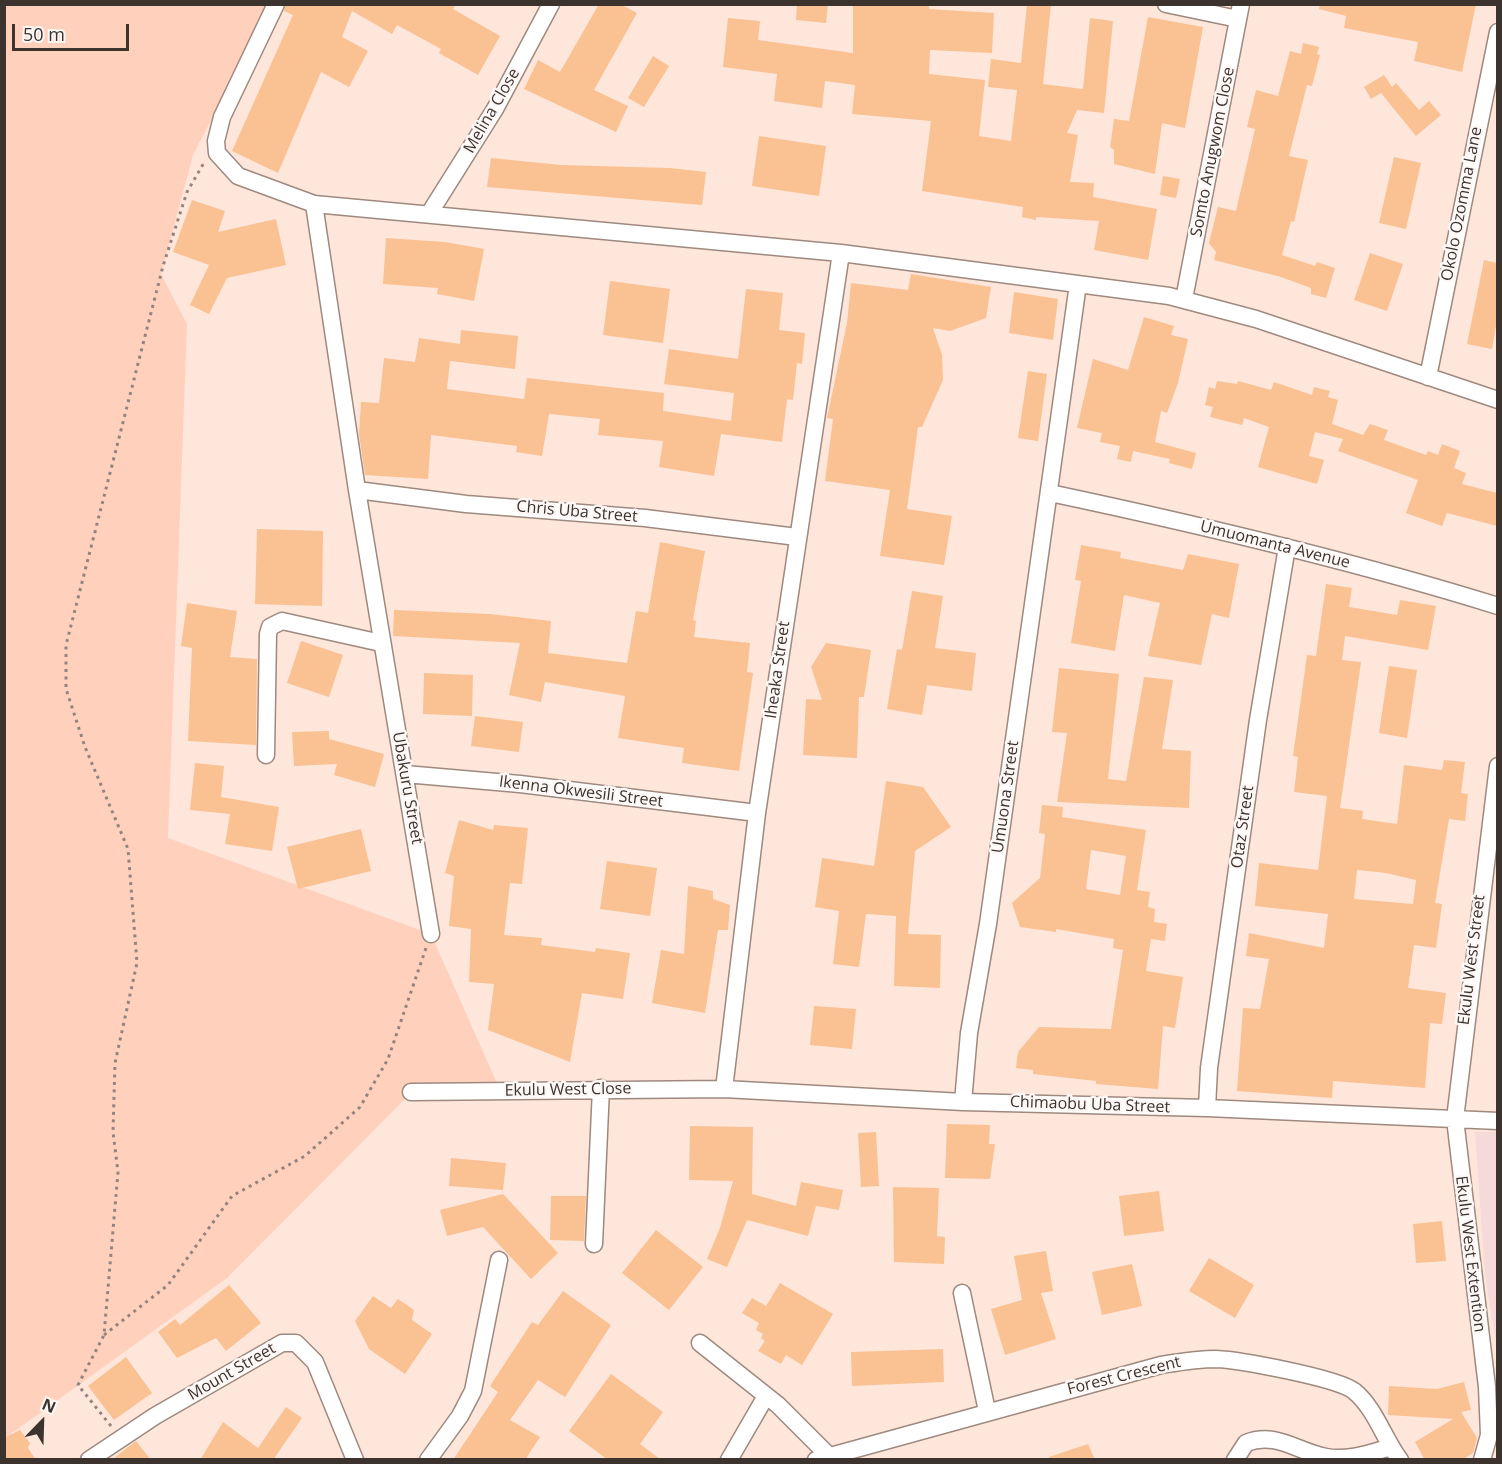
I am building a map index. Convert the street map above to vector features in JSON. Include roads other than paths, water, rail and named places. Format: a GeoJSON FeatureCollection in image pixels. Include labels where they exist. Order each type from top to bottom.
{"type":"FeatureCollection","features":[{"type":"Feature","properties":{"kind":"street"},"geometry":{"type":"LineString","coordinates":[[276,4],[222,117],[216,141],[217,153],[238,176],[314,204],[841,253],[1184,299],[1256,319],[1497,400]]}},
{"type":"Feature","properties":{"kind":"street","name":"Melina Close"},"geometry":{"type":"LineString","coordinates":[[429,214],[495,109],[551,4]]}},
{"type":"Feature","properties":{"kind":"street"},"geometry":{"type":"LineString","coordinates":[[1166,4],[1239,12]]}},
{"type":"Feature","properties":{"kind":"street","name":"Somto Anugwom Close"},"geometry":{"type":"LineString","coordinates":[[1184,299],[1239,12]]}},
{"type":"Feature","properties":{"kind":"street","name":"Okolo Ozomma Lane"},"geometry":{"type":"LineString","coordinates":[[1428,377],[1497,32]]}},
{"type":"Feature","properties":{"kind":"street","name":"Ubakuru Street"},"geometry":{"type":"LineString","coordinates":[[314,204],[381,643],[431,934]]}},
{"type":"Feature","properties":{"kind":"street","name":"Iheaka Street"},"geometry":{"type":"LineString","coordinates":[[724,1089],[757,813],[796,537],[841,253]]}},
{"type":"Feature","properties":{"kind":"street","name":"Umuona Street"},"geometry":{"type":"LineString","coordinates":[[963,1102],[969,1033],[988,924],[1078,284]]}},
{"type":"Feature","properties":{"kind":"street","name":"Chris Uba Street"},"geometry":{"type":"LineString","coordinates":[[357,490],[466,504],[645,518],[796,537]]}},
{"type":"Feature","properties":{"kind":"street","name":"Umuomanta Avenue"},"geometry":{"type":"LineString","coordinates":[[1050,493],[1398,575],[1497,606]]}},
{"type":"Feature","properties":{"kind":"street","name":"Otaz Street"},"geometry":{"type":"LineString","coordinates":[[1207,1108],[1209,1068],[1258,720],[1287,547]]}},
{"type":"Feature","properties":{"kind":"street"},"geometry":{"type":"LineString","coordinates":[[266,755],[270,627],[282,621],[381,643]]}},
{"type":"Feature","properties":{"kind":"street","name":"Ekulu West Street"},"geometry":{"type":"LineString","coordinates":[[1455,1119],[1497,766]]}},
{"type":"Feature","properties":{"kind":"street","name":"Ikenna Okwesili Street"},"geometry":{"type":"LineString","coordinates":[[405,774],[520,784],[757,813]]}},
{"type":"Feature","properties":{"kind":"street"},"geometry":{"type":"LineString","coordinates":[[594,1245],[601,1088]]}},
{"type":"Feature","properties":{"kind":"street","name":"Ekulu West Close"},"geometry":{"type":"LineString","coordinates":[[411,1092],[601,1088],[724,1089]]}},
{"type":"Feature","properties":{"kind":"street","name":"Chimaobu Uba Street"},"geometry":{"type":"LineString","coordinates":[[724,1089],[963,1102],[1207,1108],[1497,1121]]}},
{"type":"Feature","properties":{"kind":"street","name":"Ekulu West Extention"},"geometry":{"type":"LineString","coordinates":[[1455,1119],[1487,1387],[1489,1435],[1482,1460]]}},
{"type":"Feature","properties":{"kind":"street"},"geometry":{"type":"LineString","coordinates":[[428,1460],[460,1416],[473,1391],[499,1260]]}},
{"type":"Feature","properties":{"kind":"street"},"geometry":{"type":"LineString","coordinates":[[962,1293],[987,1411]]}},
{"type":"Feature","properties":{"kind":"street","name":"Mount Street"},"geometry":{"type":"LineString","coordinates":[[89,1460],[121,1438],[282,1343],[296,1343],[315,1362],[355,1460]]}},
{"type":"Feature","properties":{"kind":"street"},"geometry":{"type":"LineString","coordinates":[[700,1343],[766,1396],[823,1458]]}},
{"type":"Feature","properties":{"kind":"street","name":"Forest Crescent"},"geometry":{"type":"LineString","coordinates":[[823,1458],[987,1411],[1161,1365],[1188,1360],[1217,1359],[1290,1372],[1353,1390],[1378,1424],[1395,1453]]}},
{"type":"Feature","properties":{"kind":"street"},"geometry":{"type":"LineString","coordinates":[[729,1460],[766,1396]]}},
{"type":"Feature","properties":{"kind":"street"},"geometry":{"type":"LineString","coordinates":[[1235,1460],[1246,1443],[1268,1438],[1329,1457],[1343,1458],[1395,1453]]}}]}
